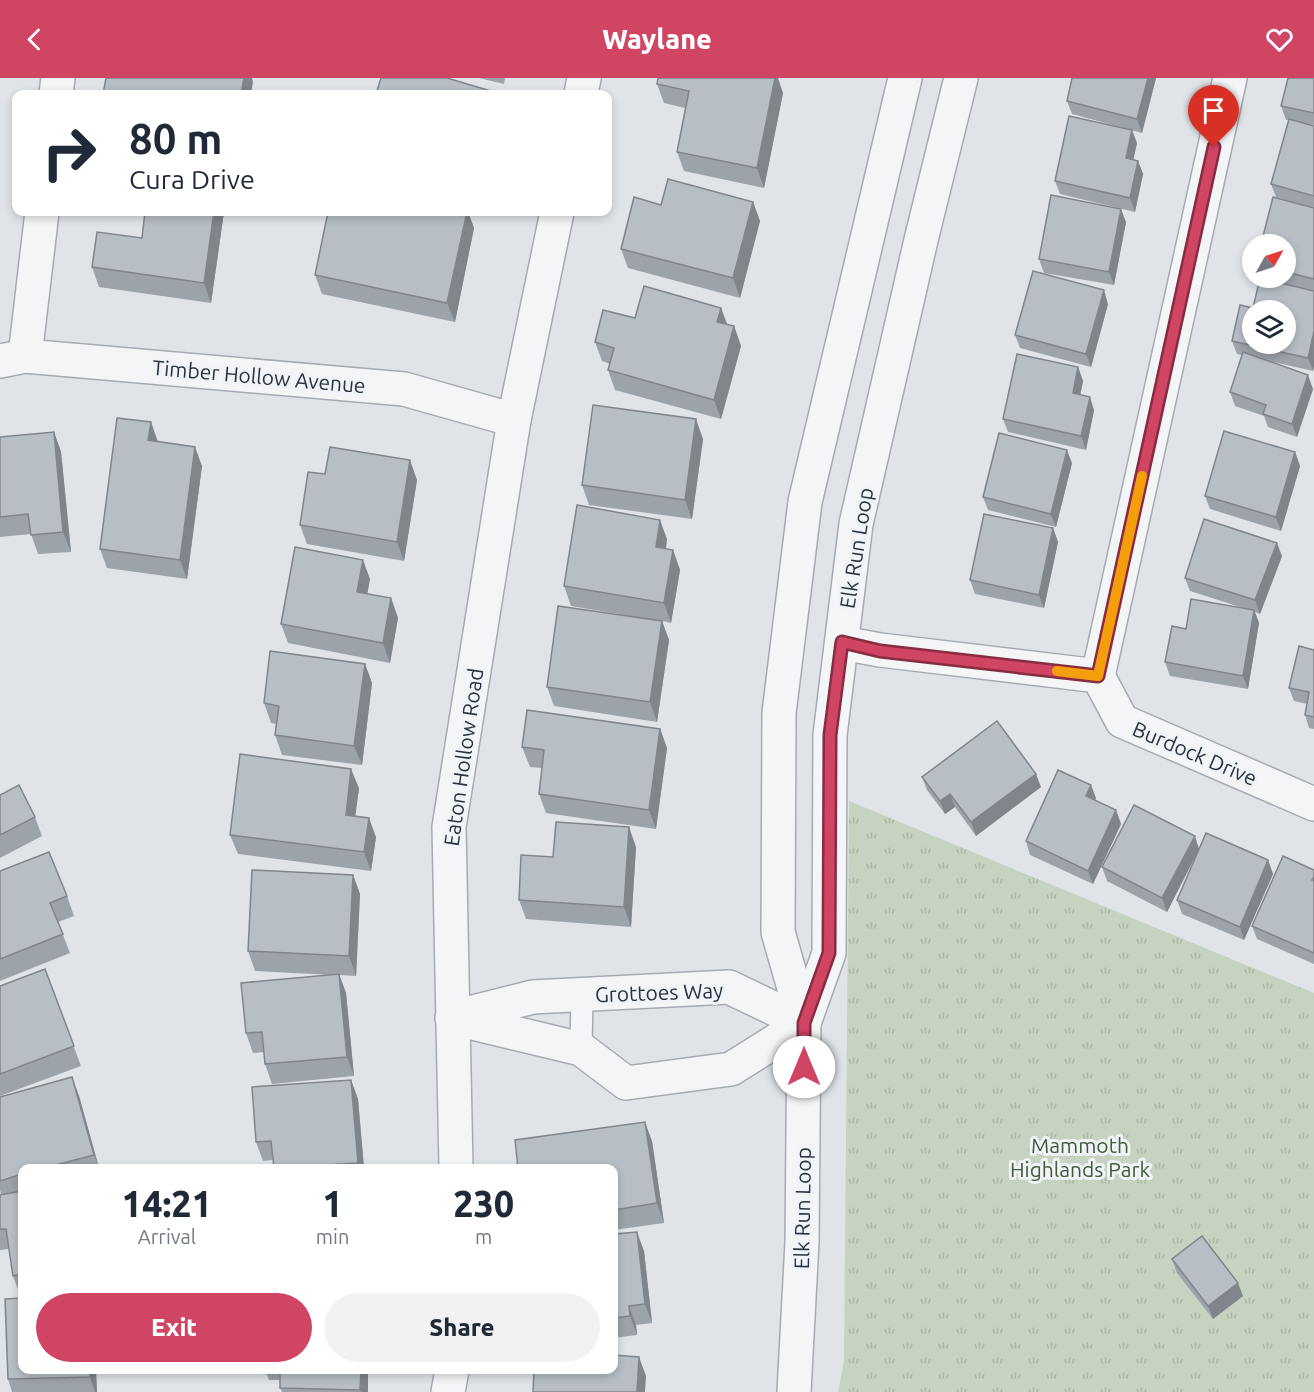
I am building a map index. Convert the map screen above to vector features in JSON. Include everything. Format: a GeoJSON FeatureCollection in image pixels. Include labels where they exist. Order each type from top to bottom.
{"type":"FeatureCollection","features":[{"type":"Feature","properties":{"kind":"street","name":"Elk Run Loop"},"geometry":{"type":"LineString","coordinates":[[794,1392],[802,1242],[804,1023],[778,932],[779,713],[806,502],[905,78]]}},
{"type":"Feature","properties":{"kind":"street","name":"Elk Run Loop"},"geometry":{"type":"LineString","coordinates":[[804,1023],[829,953],[830,735],[856,524],[921,240],[961,78]]}},
{"type":"Feature","properties":{"kind":"street"},"geometry":{"type":"LineString","coordinates":[[842,642],[880,651],[1098,676],[1230,78]]}},
{"type":"Feature","properties":{"kind":"street"},"geometry":{"type":"LineString","coordinates":[[13,358],[41,216]]}},
{"type":"Feature","properties":{"kind":"street","name":"Eaton Hollow Road"},"geometry":{"type":"LineString","coordinates":[[456,1164],[449,827],[514,420],[556,216]]}},
{"type":"Feature","properties":{"kind":"street","name":"Timber Hollow Avenue"},"geometry":{"type":"LineString","coordinates":[[13,358],[404,389],[514,420]]}},
{"type":"Feature","properties":{"kind":"street","name":"Burdock Drive"},"geometry":{"type":"LineString","coordinates":[[1098,676],[1122,721],[1314,804]]}},
{"type":"Feature","properties":{"kind":"street","name":"Grottoes Way"},"geometry":{"type":"LineString","coordinates":[[452,1018],[533,997],[729,987],[804,1023]]}},
{"type":"Feature","properties":{"kind":"street"},"geometry":{"type":"LineString","coordinates":[[452,1018],[581,1049],[626,1083],[731,1069],[804,1023]]}},
{"type":"Feature","properties":{"kind":"street"},"geometry":{"type":"LineString","coordinates":[[448,1392],[451,1374]]}},
{"type":"Feature","properties":{"kind":"lane"},"geometry":{"type":"LineString","coordinates":[[581,1049],[582,996]]}},
{"type":"Feature","properties":{"kind":"green space","name":"Mammoth Highlands Park"},"geometry":{"type":"Polygon","coordinates":[[[849,801],[1314,993],[1314,1392],[838,1392],[844,1361],[849,801]]]}},
{"type":"Feature","properties":{"kind":"building"},"geometry":{"type":"Polygon","coordinates":[[[106,78],[244,78],[242,90],[104,90],[106,78]]]}},
{"type":"Feature","properties":{"kind":"building"},"geometry":{"type":"Polygon","coordinates":[[[381,78],[447,78],[488,90],[377,90],[381,78]]]}},
{"type":"Feature","properties":{"kind":"building"},"geometry":{"type":"Polygon","coordinates":[[[658,78],[775,78],[757,168],[677,152],[689,91],[657,84],[658,78]]]}},
{"type":"Feature","properties":{"kind":"building"},"geometry":{"type":"Polygon","coordinates":[[[1072,78],[1148,78],[1137,119],[1067,101],[1072,78]]]}},
{"type":"Feature","properties":{"kind":"building"},"geometry":{"type":"Polygon","coordinates":[[[1288,78],[1314,78],[1314,113],[1281,106],[1288,78]]]}},
{"type":"Feature","properties":{"kind":"building"},"geometry":{"type":"Polygon","coordinates":[[[1069,116],[1132,130],[1126,158],[1138,161],[1130,198],[1055,181],[1069,116]]]}},
{"type":"Feature","properties":{"kind":"building"},"geometry":{"type":"Polygon","coordinates":[[[1289,119],[1314,126],[1314,196],[1271,184],[1289,119]]]}},
{"type":"Feature","properties":{"kind":"building"},"geometry":{"type":"Polygon","coordinates":[[[668,179],[753,202],[733,278],[621,249],[634,197],[661,205],[668,179]]]}},
{"type":"Feature","properties":{"kind":"building"},"geometry":{"type":"Polygon","coordinates":[[[1051,195],[1121,209],[1109,272],[1039,259],[1051,195]]]}},
{"type":"Feature","properties":{"kind":"building"},"geometry":{"type":"Polygon","coordinates":[[[1273,197],[1314,208],[1314,279],[1296,274],[1296,234],[1264,234],[1273,197]]]}},
{"type":"Feature","properties":{"kind":"building"},"geometry":{"type":"Polygon","coordinates":[[[145,216],[213,216],[204,283],[92,267],[97,232],[142,238],[145,216]]]}},
{"type":"Feature","properties":{"kind":"building"},"geometry":{"type":"Polygon","coordinates":[[[327,216],[466,216],[447,303],[315,275],[327,216]]]}},
{"type":"Feature","properties":{"kind":"building"},"geometry":{"type":"Polygon","coordinates":[[[1033,271],[1104,290],[1086,354],[1015,335],[1033,271]]]}},
{"type":"Feature","properties":{"kind":"building"},"geometry":{"type":"Polygon","coordinates":[[[644,286],[721,308],[717,322],[734,326],[714,400],[608,370],[614,348],[595,342],[603,310],[635,318],[644,286]]]}},
{"type":"Feature","properties":{"kind":"building"},"geometry":{"type":"Polygon","coordinates":[[[1296,287],[1314,291],[1314,331],[1308,358],[1290,354],[1296,354],[1296,300],[1255,300],[1258,288],[1296,287]]]}},
{"type":"Feature","properties":{"kind":"building"},"geometry":{"type":"Polygon","coordinates":[[[1240,305],[1242,305],[1242,343],[1232,341],[1240,305]]]}},
{"type":"Feature","properties":{"kind":"building"},"geometry":{"type":"Polygon","coordinates":[[[1017,354],[1078,367],[1073,393],[1090,397],[1081,436],[1003,419],[1017,354]]]}},
{"type":"Feature","properties":{"kind":"building"},"geometry":{"type":"Polygon","coordinates":[[[1242,354],[1249,354],[1308,375],[1292,424],[1263,414],[1266,405],[1230,392],[1242,354]]]}},
{"type":"Feature","properties":{"kind":"building"},"geometry":{"type":"Polygon","coordinates":[[[593,405],[696,419],[685,500],[582,485],[593,405]]]}},
{"type":"Feature","properties":{"kind":"building"},"geometry":{"type":"Polygon","coordinates":[[[117,418],[151,422],[148,440],[195,447],[180,560],[100,549],[117,418]]]}},
{"type":"Feature","properties":{"kind":"building"},"geometry":{"type":"Polygon","coordinates":[[[1224,431],[1295,452],[1276,517],[1205,496],[1224,431]]]}},
{"type":"Feature","properties":{"kind":"building"},"geometry":{"type":"Polygon","coordinates":[[[54,432],[63,532],[31,535],[28,514],[0,517],[0,437],[54,432]]]}},
{"type":"Feature","properties":{"kind":"building"},"geometry":{"type":"Polygon","coordinates":[[[999,433],[1067,450],[1051,514],[983,497],[999,433]]]}},
{"type":"Feature","properties":{"kind":"building"},"geometry":{"type":"Polygon","coordinates":[[[330,447],[410,460],[397,542],[300,525],[308,472],[325,474],[330,447]]]}},
{"type":"Feature","properties":{"kind":"building"},"geometry":{"type":"Polygon","coordinates":[[[577,505],[660,520],[656,547],[673,550],[664,603],[564,586],[577,505]]]}},
{"type":"Feature","properties":{"kind":"building"},"geometry":{"type":"Polygon","coordinates":[[[984,514],[1053,528],[1039,595],[970,580],[984,514]]]}},
{"type":"Feature","properties":{"kind":"building"},"geometry":{"type":"Polygon","coordinates":[[[1204,519],[1277,543],[1255,600],[1185,578],[1204,519]]]}},
{"type":"Feature","properties":{"kind":"building"},"geometry":{"type":"Polygon","coordinates":[[[295,547],[363,560],[357,592],[391,598],[383,643],[281,624],[295,547]]]}},
{"type":"Feature","properties":{"kind":"building"},"geometry":{"type":"Polygon","coordinates":[[[1191,599],[1254,610],[1243,676],[1165,662],[1172,626],[1186,629],[1191,599]]]}},
{"type":"Feature","properties":{"kind":"building"},"geometry":{"type":"Polygon","coordinates":[[[558,606],[662,621],[650,702],[547,687],[558,606]]]}},
{"type":"Feature","properties":{"kind":"building"},"geometry":{"type":"Polygon","coordinates":[[[1299,646],[1314,650],[1314,717],[1305,715],[1309,692],[1289,688],[1299,646]]]}},
{"type":"Feature","properties":{"kind":"building"},"geometry":{"type":"Polygon","coordinates":[[[270,651],[365,664],[354,746],[275,735],[279,706],[264,703],[270,651]]]}},
{"type":"Feature","properties":{"kind":"building"},"geometry":{"type":"Polygon","coordinates":[[[527,710],[660,729],[649,810],[539,794],[544,750],[522,747],[527,710]]]}},
{"type":"Feature","properties":{"kind":"building"},"geometry":{"type":"Polygon","coordinates":[[[997,721],[1036,774],[971,822],[950,794],[940,801],[922,777],[997,721]]]}},
{"type":"Feature","properties":{"kind":"building"},"geometry":{"type":"Polygon","coordinates":[[[240,754],[351,769],[346,815],[369,818],[364,852],[230,835],[240,754]]]}},
{"type":"Feature","properties":{"kind":"building"},"geometry":{"type":"Polygon","coordinates":[[[1058,770],[1091,785],[1086,796],[1116,810],[1088,871],[1026,841],[1058,770]]]}},
{"type":"Feature","properties":{"kind":"building"},"geometry":{"type":"Polygon","coordinates":[[[19,785],[35,817],[0,835],[0,795],[19,785]]]}},
{"type":"Feature","properties":{"kind":"building"},"geometry":{"type":"Polygon","coordinates":[[[1134,805],[1195,836],[1162,898],[1102,867],[1134,805]]]}},
{"type":"Feature","properties":{"kind":"building"},"geometry":{"type":"Polygon","coordinates":[[[556,822],[629,827],[624,907],[519,900],[521,855],[553,857],[556,822]]]}},
{"type":"Feature","properties":{"kind":"building"},"geometry":{"type":"Polygon","coordinates":[[[1206,833],[1268,860],[1240,927],[1177,900],[1206,833]]]}},
{"type":"Feature","properties":{"kind":"building"},"geometry":{"type":"Polygon","coordinates":[[[49,852],[67,896],[50,903],[63,934],[0,959],[0,871],[49,852]]]}},
{"type":"Feature","properties":{"kind":"building"},"geometry":{"type":"Polygon","coordinates":[[[1283,856],[1314,870],[1312,880],[1314,881],[1314,953],[1252,926],[1283,856]]]}},
{"type":"Feature","properties":{"kind":"building"},"geometry":{"type":"Polygon","coordinates":[[[252,870],[353,875],[349,956],[248,951],[252,870]]]}},
{"type":"Feature","properties":{"kind":"building"},"geometry":{"type":"Polygon","coordinates":[[[45,969],[74,1046],[0,1074],[0,986],[45,969]]]}},
{"type":"Feature","properties":{"kind":"building"},"geometry":{"type":"Polygon","coordinates":[[[339,974],[347,1057],[265,1064],[262,1032],[246,1033],[241,983],[339,974]]]}},
{"type":"Feature","properties":{"kind":"building"},"geometry":{"type":"Polygon","coordinates":[[[72,1077],[94,1155],[59,1164],[18,1164],[18,1175],[0,1181],[0,1097],[72,1077]]]}},
{"type":"Feature","properties":{"kind":"building"},"geometry":{"type":"Polygon","coordinates":[[[351,1080],[358,1163],[274,1164],[271,1141],[256,1142],[252,1087],[351,1080]]]}},
{"type":"Feature","properties":{"kind":"building"},"geometry":{"type":"Polygon","coordinates":[[[645,1122],[657,1203],[618,1209],[618,1164],[518,1164],[515,1140],[645,1122]]]}},
{"type":"Feature","properties":{"kind":"building"},"geometry":{"type":"Polygon","coordinates":[[[18,1192],[18,1275],[13,1276],[6,1229],[0,1229],[0,1195],[18,1192]]]}},
{"type":"Feature","properties":{"kind":"building"},"geometry":{"type":"Polygon","coordinates":[[[637,1232],[645,1304],[629,1306],[630,1316],[618,1318],[618,1234],[637,1232]]]}},
{"type":"Feature","properties":{"kind":"building"},"geometry":{"type":"Polygon","coordinates":[[[1202,1236],[1238,1283],[1208,1306],[1172,1259],[1202,1236]]]}},
{"type":"Feature","properties":{"kind":"building"},"geometry":{"type":"Polygon","coordinates":[[[18,1298],[18,1374],[90,1374],[90,1377],[8,1379],[5,1299],[18,1298]]]}},
{"type":"Feature","properties":{"kind":"building"},"geometry":{"type":"Polygon","coordinates":[[[618,1355],[639,1357],[637,1392],[533,1392],[534,1374],[618,1374],[618,1355]]]}},
{"type":"Feature","properties":{"kind":"building"},"geometry":{"type":"Polygon","coordinates":[[[280,1374],[361,1374],[360,1390],[280,1388],[280,1374]]]}},
{"type":"Feature","properties":{"kind":"slow traffic"},"geometry":{"type":"LineString","coordinates":[[1057,671],[1098,676],[1142,476]]}},
{"type":"Feature","properties":{"kind":"route"},"geometry":{"type":"LineString","coordinates":[[804,1067],[804,1023],[829,953],[830,735],[842,642],[880,651],[1098,676],[1214,147]]}}]}
